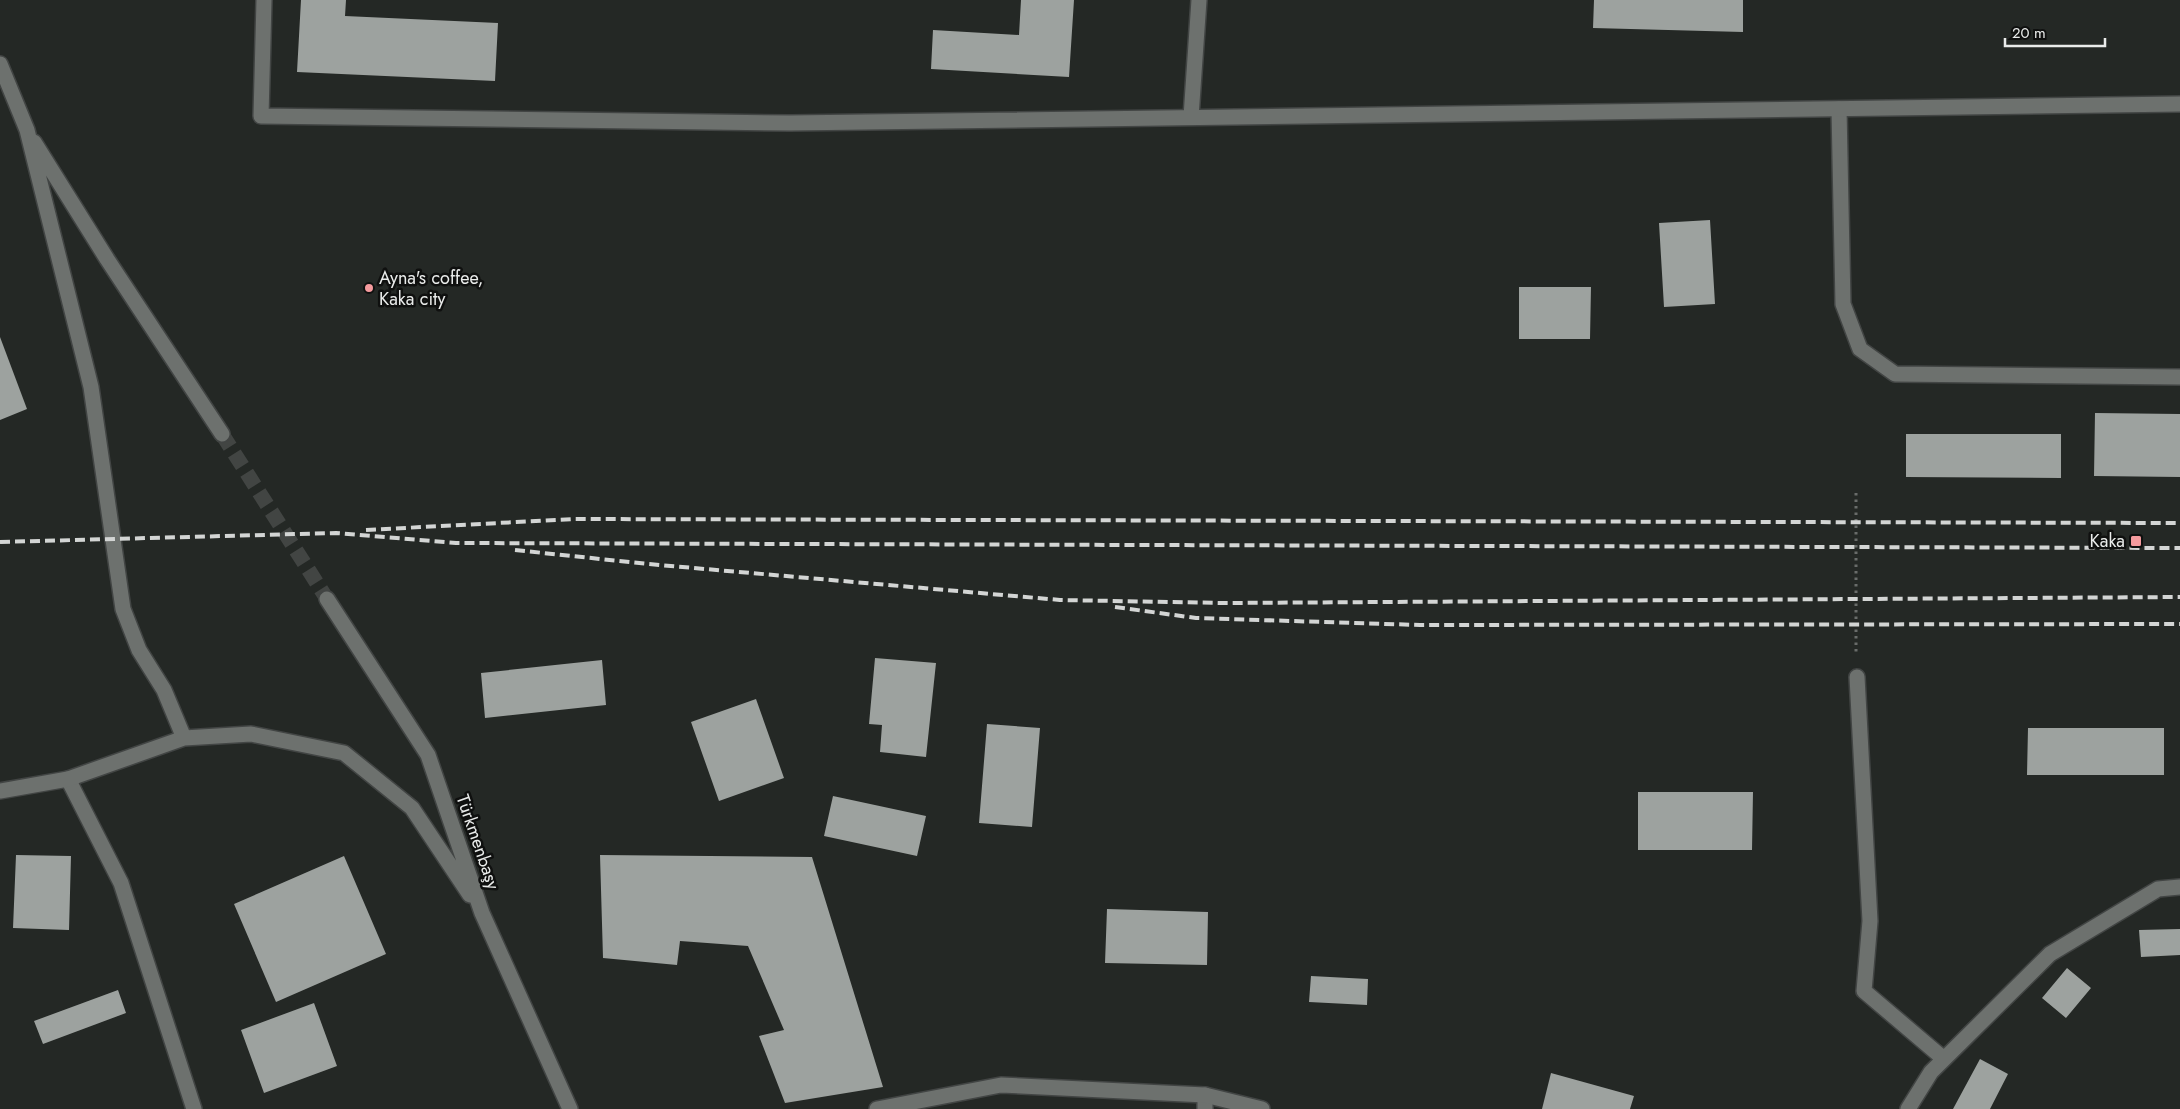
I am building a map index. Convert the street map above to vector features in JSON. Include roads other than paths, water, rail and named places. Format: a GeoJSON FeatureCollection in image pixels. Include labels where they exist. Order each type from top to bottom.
{"type":"FeatureCollection","features":[{"type":"Feature","properties":{"kind":"street"},"geometry":{"type":"LineString","coordinates":[[264,0],[261,116],[790,123],[2180,104]]}},
{"type":"Feature","properties":{"kind":"street"},"geometry":{"type":"LineString","coordinates":[[1191,117],[1199,0]]}},
{"type":"Feature","properties":{"kind":"street"},"geometry":{"type":"LineString","coordinates":[[0,64],[27,130],[90,387],[123,609],[140,650],[164,690],[184,738]]}},
{"type":"Feature","properties":{"kind":"street"},"geometry":{"type":"LineString","coordinates":[[1839,109],[1843,304],[1860,349],[1895,374],[2180,377]]}},
{"type":"Feature","properties":{"kind":"street"},"geometry":{"type":"LineString","coordinates":[[27,130],[107,259],[222,434]]}},
{"type":"Feature","properties":{"kind":"street","name":"Türkmenbaşy"},"geometry":{"type":"LineString","coordinates":[[327,599],[428,755],[482,913],[570,1109]]}},
{"type":"Feature","properties":{"kind":"street"},"geometry":{"type":"LineString","coordinates":[[1857,677],[1870,921],[1864,991],[1944,1059]]}},
{"type":"Feature","properties":{"kind":"street"},"geometry":{"type":"LineString","coordinates":[[0,791],[68,779],[184,738],[250,734],[344,753],[412,808],[482,913]]}},
{"type":"Feature","properties":{"kind":"street"},"geometry":{"type":"LineString","coordinates":[[68,779],[121,883],[194,1109]]}},
{"type":"Feature","properties":{"kind":"street"},"geometry":{"type":"LineString","coordinates":[[1908,1109],[1931,1072],[2050,954],[2158,889],[2180,887]]}},
{"type":"Feature","properties":{"kind":"street"},"geometry":{"type":"LineString","coordinates":[[878,1109],[1001,1086],[1205,1102],[1262,1109]]}},
{"type":"Feature","properties":{"kind":"tunnel"},"geometry":{"type":"LineString","coordinates":[[222,434],[327,599]]}},
{"type":"Feature","properties":{"kind":"railway"},"geometry":{"type":"LineString","coordinates":[[366,530],[574,519],[2180,523]]}},
{"type":"Feature","properties":{"kind":"railway"},"geometry":{"type":"LineString","coordinates":[[0,542],[336,533],[456,543],[2180,548]]}},
{"type":"Feature","properties":{"kind":"railway"},"geometry":{"type":"LineString","coordinates":[[515,550],[648,564],[1060,600],[1224,603],[2180,597]]}},
{"type":"Feature","properties":{"kind":"railway"},"geometry":{"type":"LineString","coordinates":[[1115,607],[1196,618],[1420,625],[2180,624]]}},
{"type":"Feature","properties":{"kind":"place","name":"Ayna's coffee, Kaka city"},"geometry":{"type":"Point","coordinates":[369,288]}},
{"type":"Feature","properties":{"kind":"place","name":"Kaka"},"geometry":{"type":"Point","coordinates":[2136,541]}}]}
